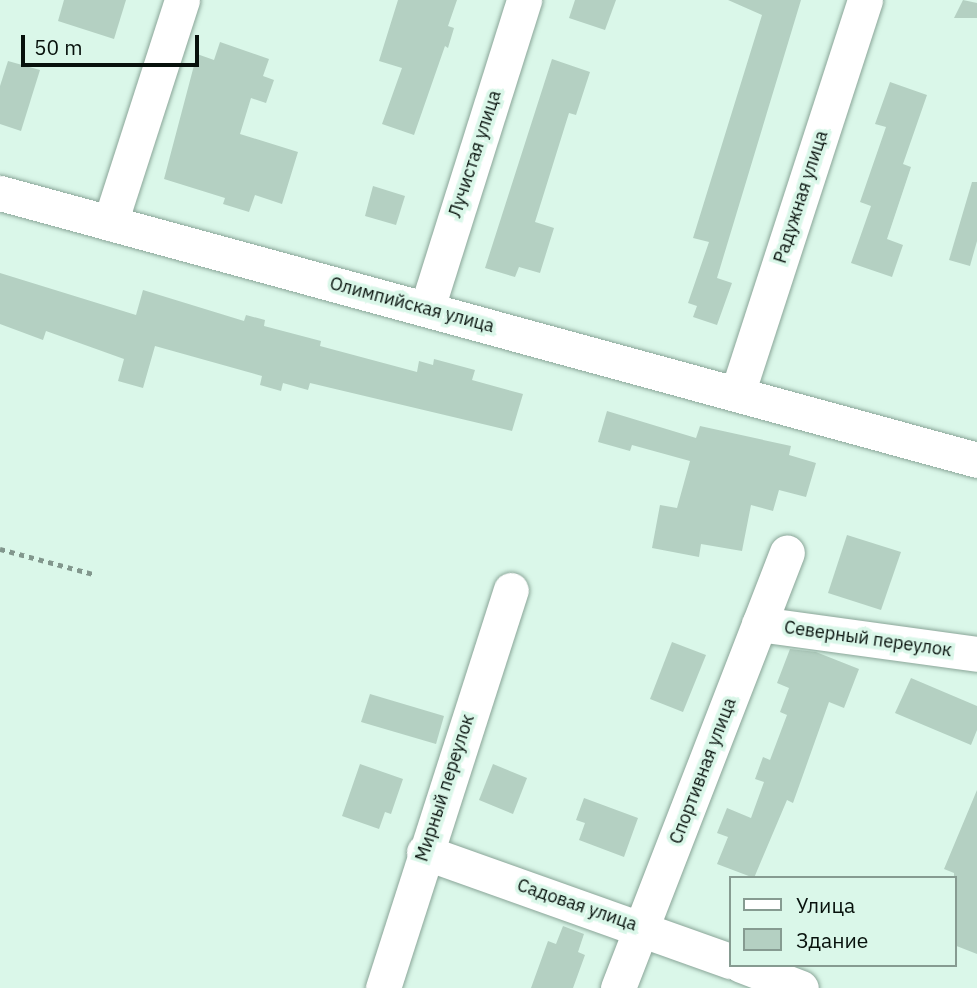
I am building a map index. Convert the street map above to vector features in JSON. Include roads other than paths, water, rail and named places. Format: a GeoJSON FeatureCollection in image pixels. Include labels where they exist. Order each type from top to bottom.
{"type":"FeatureCollection","features":[{"type":"Feature","properties":{"kind":"street"},"geometry":{"type":"LineString","coordinates":[[110,223],[182,0]]}},
{"type":"Feature","properties":{"kind":"street","name":"Лучистая улица"},"geometry":{"type":"LineString","coordinates":[[427,308],[524,0]]}},
{"type":"Feature","properties":{"kind":"street","name":"Радужная улица"},"geometry":{"type":"LineString","coordinates":[[737,394],[865,0]]}},
{"type":"Feature","properties":{"kind":"street","name":"Олимпийская улица"},"geometry":{"type":"LineString","coordinates":[[0,193],[977,460]]}},
{"type":"Feature","properties":{"kind":"street","name":"Спортивная улица"},"geometry":{"type":"LineString","coordinates":[[618,988],[787,553]]}},
{"type":"Feature","properties":{"kind":"street","name":"Мирный переулок"},"geometry":{"type":"LineString","coordinates":[[383,988],[424,852],[512,590]]}},
{"type":"Feature","properties":{"kind":"street","name":"Северный переулок"},"geometry":{"type":"LineString","coordinates":[[760,624],[977,654]]}},
{"type":"Feature","properties":{"kind":"street","name":"Садовая улица"},"geometry":{"type":"LineString","coordinates":[[424,852],[729,961]]}},
{"type":"Feature","properties":{"kind":"street"},"geometry":{"type":"LineString","coordinates":[[746,967],[800,988]]}}]}
